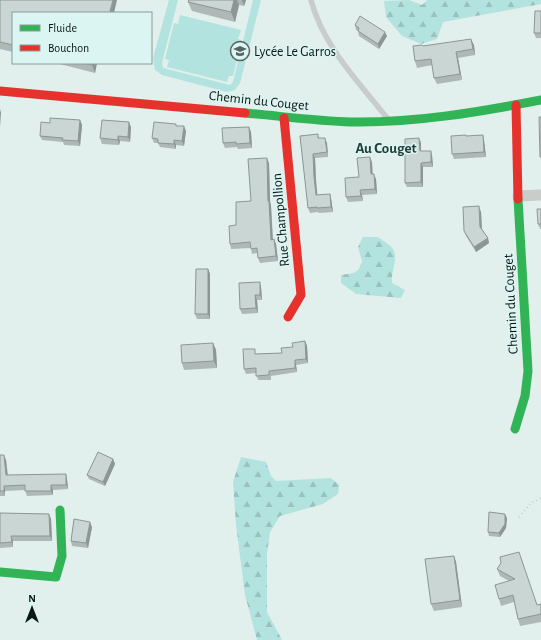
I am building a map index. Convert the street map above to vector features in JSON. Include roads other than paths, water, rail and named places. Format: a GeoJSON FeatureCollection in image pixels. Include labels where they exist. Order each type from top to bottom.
{"type":"FeatureCollection","features":[{"type":"Feature","properties":{"kind":"street","name":"Chemin du Couget"},"geometry":{"type":"LineString","coordinates":[[0,91],[206,109],[284,118],[350,122],[389,121],[516,105],[541,100]]}},
{"type":"Feature","properties":{"kind":"street","name":"Chemin du Couget"},"geometry":{"type":"LineString","coordinates":[[516,105],[518,196],[528,371],[525,396],[516,429]]}},
{"type":"Feature","properties":{"kind":"street","name":"Rue Champollion"},"geometry":{"type":"LineString","coordinates":[[284,118],[301,295],[288,317]]}},
{"type":"Feature","properties":{"kind":"street"},"geometry":{"type":"LineString","coordinates":[[518,196],[541,195]]}},
{"type":"Feature","properties":{"kind":"street"},"geometry":{"type":"LineString","coordinates":[[0,572],[56,577],[62,556],[60,510]]}},
{"type":"Feature","properties":{"kind":"lane"},"geometry":{"type":"LineString","coordinates":[[311,0],[315,16],[326,39],[389,121]]}},
{"type":"Feature","properties":{"kind":"place","name":"Lycée Le Garros"},"geometry":{"type":"Point","coordinates":[240,51]}},
{"type":"Feature","properties":{"kind":"district","name":"Au Couget"},"geometry":{"type":"Point","coordinates":[386,148]}}]}
